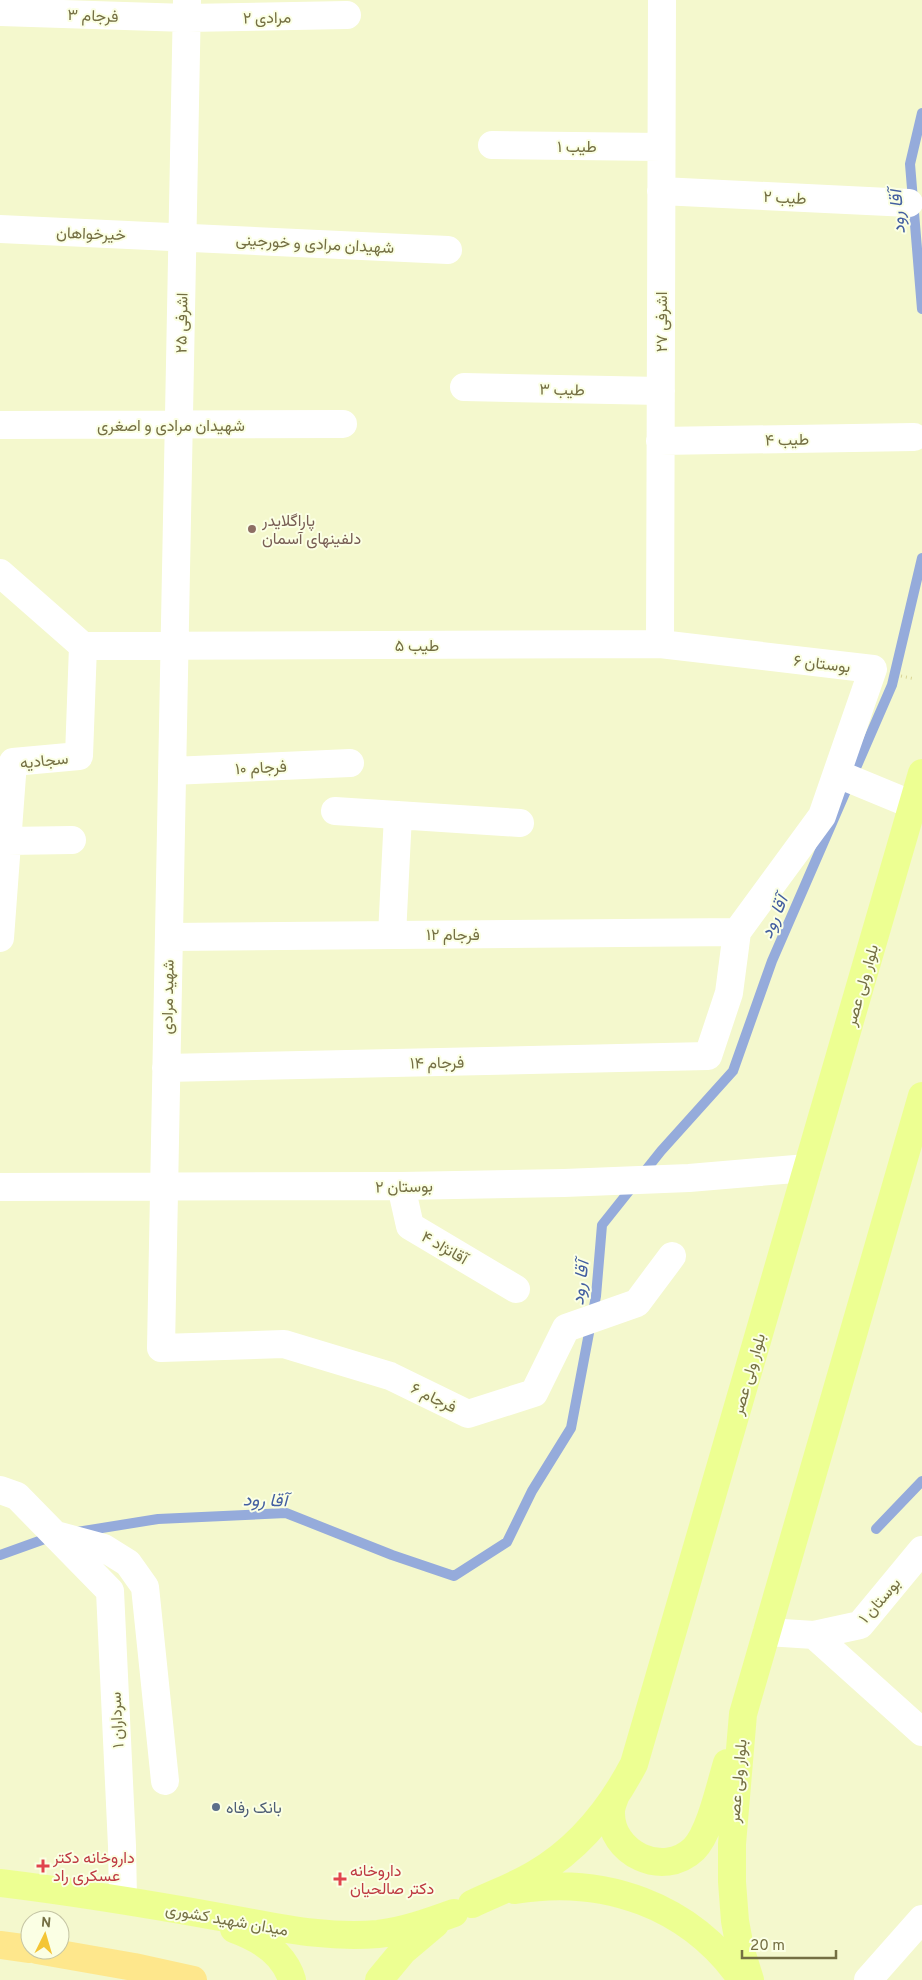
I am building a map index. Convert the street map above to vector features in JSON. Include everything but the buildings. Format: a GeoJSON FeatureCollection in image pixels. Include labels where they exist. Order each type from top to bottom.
{"type":"FeatureCollection","features":[{"type":"Feature","properties":{"kind":"highway"},"geometry":{"type":"LineString","coordinates":[[0,1945],[20,1948]]}},
{"type":"Feature","properties":{"kind":"highway"},"geometry":{"type":"LineString","coordinates":[[70,1956],[193,1980]]}},
{"type":"Feature","properties":{"kind":"main road","name":"بلوار ولی عصر"},"geometry":{"type":"LineString","coordinates":[[463,1908],[534,1874],[556,1859],[586,1833],[614,1797],[634,1764],[641,1746],[922,773]]}},
{"type":"Feature","properties":{"kind":"main road","name":"بلوار ولی عصر"},"geometry":{"type":"LineString","coordinates":[[750,1980],[740,1948],[735,1921],[732,1882],[732,1835],[743,1714],[916,1138],[922,1096]]}},
{"type":"Feature","properties":{"kind":"main road"},"geometry":{"type":"LineString","coordinates":[[614,1797],[611,1811],[613,1827],[625,1848],[647,1861],[660,1862],[684,1856],[694,1849],[704,1836],[743,1714]]}},
{"type":"Feature","properties":{"kind":"main road","name":"میدان شهید کشوری"},"geometry":{"type":"LineString","coordinates":[[0,1883],[83,1893],[289,1930],[331,1935],[394,1932],[411,1928],[512,1891],[554,1885],[581,1886],[616,1892],[655,1906],[691,1928],[713,1946],[742,1980]]}},
{"type":"Feature","properties":{"kind":"main road"},"geometry":{"type":"LineString","coordinates":[[170,1908],[253,1936],[268,1946],[281,1959],[292,1980]]}},
{"type":"Feature","properties":{"kind":"main road","name":"میدان شهید کشوری"},"geometry":{"type":"LineString","coordinates":[[379,1980],[418,1936],[463,1908]]}},
{"type":"Feature","properties":{"kind":"street","name":"اشرفی ۲۷"},"geometry":{"type":"LineString","coordinates":[[660,644],[662,0]]}},
{"type":"Feature","properties":{"kind":"street","name":"فرجام ۳"},"geometry":{"type":"LineString","coordinates":[[0,12],[187,9]]}},
{"type":"Feature","properties":{"kind":"street","name":"مرادی ۲"},"geometry":{"type":"LineString","coordinates":[[187,9],[347,15]]}},
{"type":"Feature","properties":{"kind":"street","name":"اشرفی ۲۵"},"geometry":{"type":"LineString","coordinates":[[174,646],[187,9]]}},
{"type":"Feature","properties":{"kind":"street","name":"طیب ۱"},"geometry":{"type":"LineString","coordinates":[[492,146],[661,147]]}},
{"type":"Feature","properties":{"kind":"street","name":"طیب ۲"},"geometry":{"type":"LineString","coordinates":[[661,191],[909,203]]}},
{"type":"Feature","properties":{"kind":"street","name":"خیرخواهان"},"geometry":{"type":"LineString","coordinates":[[0,229],[182,237]]}},
{"type":"Feature","properties":{"kind":"street","name":"شهیدان مرادی و خورجینی"},"geometry":{"type":"LineString","coordinates":[[182,237],[448,250]]}},
{"type":"Feature","properties":{"kind":"street","name":"طیب ۳"},"geometry":{"type":"LineString","coordinates":[[464,387],[661,391]]}},
{"type":"Feature","properties":{"kind":"street","name":"شهیدان مرادی و اصغری"},"geometry":{"type":"LineString","coordinates":[[0,425],[343,424]]}},
{"type":"Feature","properties":{"kind":"street","name":"طیب ۴"},"geometry":{"type":"LineString","coordinates":[[660,441],[914,437]]}},
{"type":"Feature","properties":{"kind":"street"},"geometry":{"type":"LineString","coordinates":[[0,573],[83,646]]}},
{"type":"Feature","properties":{"kind":"street","name":"طیب ۵"},"geometry":{"type":"LineString","coordinates":[[83,646],[660,644]]}},
{"type":"Feature","properties":{"kind":"street","name":"بوستان ۶"},"geometry":{"type":"LineString","coordinates":[[660,644],[873,669],[848,778]]}},
{"type":"Feature","properties":{"kind":"street","name":"سجادیه"},"geometry":{"type":"LineString","coordinates":[[0,938],[13,762],[79,756],[83,646]]}},
{"type":"Feature","properties":{"kind":"street","name":"شهید مرادی"},"geometry":{"type":"LineString","coordinates":[[160,1348],[174,646]]}},
{"type":"Feature","properties":{"kind":"street","name":"فرجام ۱۰"},"geometry":{"type":"LineString","coordinates":[[172,771],[350,763]]}},
{"type":"Feature","properties":{"kind":"street"},"geometry":{"type":"LineString","coordinates":[[737,932],[848,778],[913,805]]}},
{"type":"Feature","properties":{"kind":"street"},"geometry":{"type":"LineString","coordinates":[[335,811],[520,823]]}},
{"type":"Feature","properties":{"kind":"street"},"geometry":{"type":"LineString","coordinates":[[392,935],[398,815]]}},
{"type":"Feature","properties":{"kind":"street"},"geometry":{"type":"LineString","coordinates":[[7,841],[72,840]]}},
{"type":"Feature","properties":{"kind":"street","name":"فرجام ۱۲"},"geometry":{"type":"LineString","coordinates":[[169,936],[737,932]]}},
{"type":"Feature","properties":{"kind":"street","name":"فرجام ۱۴"},"geometry":{"type":"LineString","coordinates":[[166,1068],[708,1056],[729,993],[737,932]]}},
{"type":"Feature","properties":{"kind":"street","name":"بوستان ۲"},"geometry":{"type":"LineString","coordinates":[[0,1187],[401,1186],[564,1183],[688,1178],[807,1168]]}},
{"type":"Feature","properties":{"kind":"street","name":"آقانژاد ۴"},"geometry":{"type":"LineString","coordinates":[[401,1186],[410,1226],[516,1289]]}},
{"type":"Feature","properties":{"kind":"street","name":"فرجام ۶"},"geometry":{"type":"LineString","coordinates":[[160,1348],[284,1344],[390,1376],[468,1414],[534,1393],[566,1328],[637,1303],[672,1256]]}},
{"type":"Feature","properties":{"kind":"street","name":"سرداران ۱"},"geometry":{"type":"LineString","coordinates":[[9,1493],[65,1545],[110,1591],[123,1900]]}},
{"type":"Feature","properties":{"kind":"street"},"geometry":{"type":"LineString","coordinates":[[65,1545],[104,1548],[128,1563],[145,1587],[165,1781]]}},
{"type":"Feature","properties":{"kind":"street","name":"بوستان ۱"},"geometry":{"type":"LineString","coordinates":[[767,1632],[814,1635],[860,1625],[922,1550]]}},
{"type":"Feature","properties":{"kind":"street"},"geometry":{"type":"LineString","coordinates":[[814,1635],[922,1732]]}},
{"type":"Feature","properties":{"kind":"street"},"geometry":{"type":"LineString","coordinates":[[868,1980],[922,1918]]}},
{"type":"Feature","properties":{"kind":"shaded area"},"geometry":{"type":"Polygon","coordinates":[[[0,0],[922,0],[922,1980],[0,1980],[0,0]]]}},
{"type":"Feature","properties":{"kind":"waterway","name":"آقا رود"},"geometry":{"type":"LineString","coordinates":[[922,113],[910,164],[922,309]]}},
{"type":"Feature","properties":{"kind":"waterway","name":"آقا رود"},"geometry":{"type":"LineString","coordinates":[[77,1532],[158,1519],[286,1513],[392,1555],[454,1576],[507,1542],[532,1491],[571,1428],[596,1296],[602,1225],[661,1151],[733,1071],[772,961],[892,685],[922,558]]}},
{"type":"Feature","properties":{"kind":"waterway"},"geometry":{"type":"LineString","coordinates":[[876,1529],[922,1481]]}},
{"type":"Feature","properties":{"kind":"waterway","name":"آقا رود"},"geometry":{"type":"LineString","coordinates":[[0,1555],[53,1536]]}},
{"type":"Feature","properties":{"kind":"place","name":"پاراگلایدر دلفینهای آسمان"},"geometry":{"type":"Point","coordinates":[252,529]}},
{"type":"Feature","properties":{"kind":"place","name":"بانک رفاه"},"geometry":{"type":"Point","coordinates":[216,1807]}},
{"type":"Feature","properties":{"kind":"place","name":"داروخانه دکتر عسکری راد"},"geometry":{"type":"Point","coordinates":[43,1866]}},
{"type":"Feature","properties":{"kind":"place","name":"داروخانه دکتر صالحیان"},"geometry":{"type":"Point","coordinates":[340,1879]}}]}
